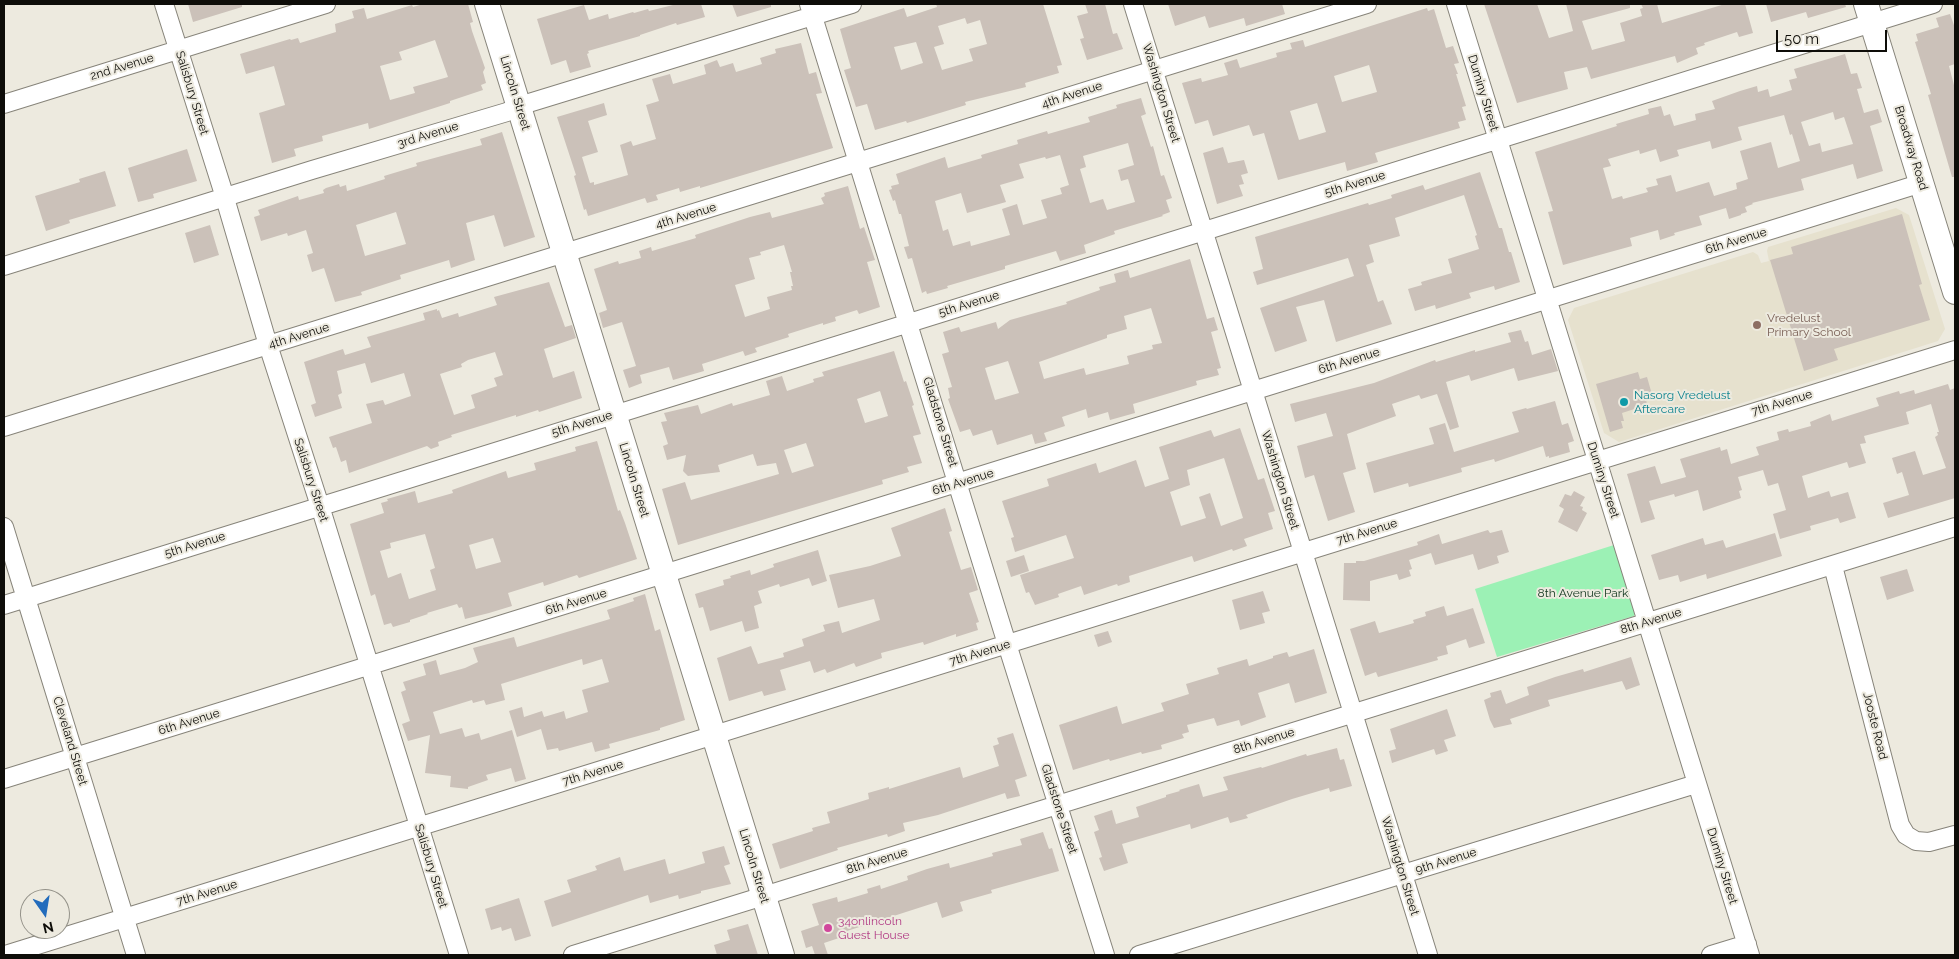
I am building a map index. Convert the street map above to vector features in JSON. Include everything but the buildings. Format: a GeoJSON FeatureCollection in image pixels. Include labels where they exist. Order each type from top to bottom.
{"type":"FeatureCollection","features":[{"type":"Feature","properties":{"kind":"street","name":"Salisbury Street"},"geometry":{"type":"LineString","coordinates":[[164,4],[268,345],[320,506],[459,955]]}},
{"type":"Feature","properties":{"kind":"street","name":"2nd Avenue"},"geometry":{"type":"LineString","coordinates":[[4,104],[326,4]]}},
{"type":"Feature","properties":{"kind":"street","name":"Lincoln Street"},"geometry":{"type":"LineString","coordinates":[[487,4],[782,955]]}},
{"type":"Feature","properties":{"kind":"street","name":"3rd Avenue"},"geometry":{"type":"LineString","coordinates":[[4,266],[312,170],[507,112],[519,106],[811,10],[852,4]]}},
{"type":"Feature","properties":{"kind":"street","name":"Washington Street"},"geometry":{"type":"LineString","coordinates":[[1133,4],[1428,955]]}},
{"type":"Feature","properties":{"kind":"street","name":"4th Avenue"},"geometry":{"type":"LineString","coordinates":[[4,427],[1367,4]]}},
{"type":"Feature","properties":{"kind":"street","name":"Duminy Street"},"geometry":{"type":"LineString","coordinates":[[1456,4],[1748,950]]}},
{"type":"Feature","properties":{"kind":"street","name":"5th Avenue"},"geometry":{"type":"LineString","coordinates":[[4,605],[1498,140],[1869,13],[1934,4]]}},
{"type":"Feature","properties":{"kind":"street","name":"Gladstone Street"},"geometry":{"type":"LineString","coordinates":[[811,10],[1105,955]]}},
{"type":"Feature","properties":{"kind":"street","name":"Broadway Road"},"geometry":{"type":"LineString","coordinates":[[1869,13],[1955,292]]}},
{"type":"Feature","properties":{"kind":"street","name":"6th Avenue"},"geometry":{"type":"LineString","coordinates":[[4,779],[664,576],[1922,184]]}},
{"type":"Feature","properties":{"kind":"street","name":"7th Avenue"},"geometry":{"type":"LineString","coordinates":[[5,955],[1955,350]]}},
{"type":"Feature","properties":{"kind":"street","name":"Cleveland Street"},"geometry":{"type":"LineString","coordinates":[[4,527],[136,955]]}},
{"type":"Feature","properties":{"kind":"street","name":"8th Avenue"},"geometry":{"type":"LineString","coordinates":[[573,955],[1955,527]]}},
{"type":"Feature","properties":{"kind":"street","name":"Jooste Road"},"geometry":{"type":"LineString","coordinates":[[1833,566],[1900,825],[1906,835],[1916,841],[1929,842],[1955,835]]}},
{"type":"Feature","properties":{"kind":"street","name":"9th Avenue"},"geometry":{"type":"LineString","coordinates":[[1139,955],[1696,784]]}},
{"type":"Feature","properties":{"kind":"street"},"geometry":{"type":"LineString","coordinates":[[1711,955],[1748,950]]}},
{"type":"Feature","properties":{"kind":"shaded area","name":"Vredelust Primary School"},"geometry":{"type":"Polygon","coordinates":[[[1896,208],[1909,215],[1945,329],[1938,341],[1619,442],[1604,433],[1568,320],[1574,308],[1753,252],[1758,255],[1761,263],[1769,261],[1768,247],[1896,208]]]}},
{"type":"Feature","properties":{"kind":"green space","name":"8th Avenue Park"},"geometry":{"type":"Polygon","coordinates":[[[1614,545],[1635,613],[1634,616],[1497,657],[1475,589],[1614,545]]]}},
{"type":"Feature","properties":{"kind":"place","name":"Vredelust Primary School"},"geometry":{"type":"Point","coordinates":[1757,325]}},
{"type":"Feature","properties":{"kind":"place","name":"Nasorg Vredelust Aftercare"},"geometry":{"type":"Point","coordinates":[1624,402]}},
{"type":"Feature","properties":{"kind":"place","name":"34onlincoln Guest House"},"geometry":{"type":"Point","coordinates":[828,928]}}]}
